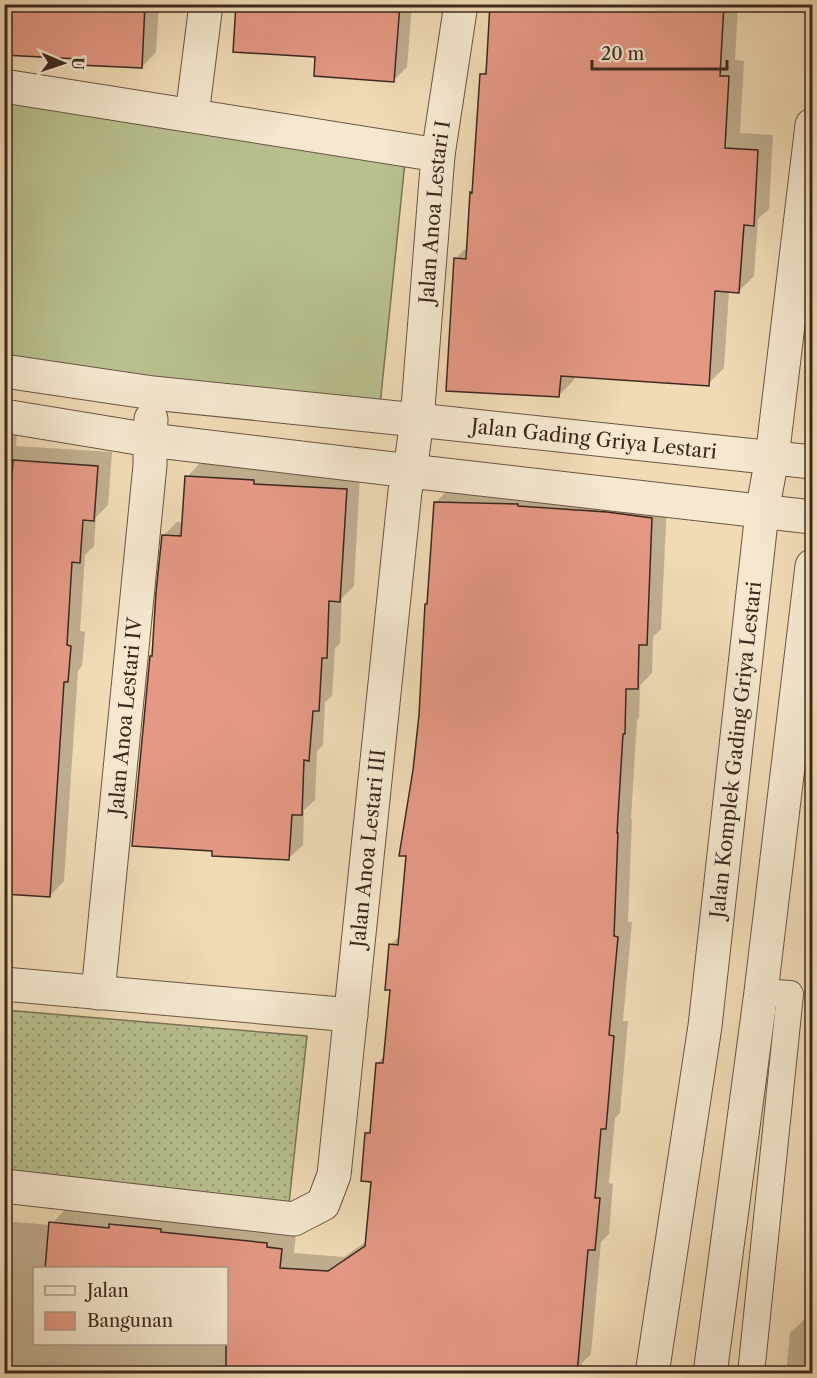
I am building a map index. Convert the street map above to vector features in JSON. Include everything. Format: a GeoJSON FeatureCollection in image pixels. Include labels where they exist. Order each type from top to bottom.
{"type":"FeatureCollection","features":[{"type":"Feature","properties":{"kind":"street"},"geometry":{"type":"LineString","coordinates":[[192,115],[206,4]]}},
{"type":"Feature","properties":{"kind":"street","name":"Jalan Anoa Lestari I"},"geometry":{"type":"LineString","coordinates":[[407,481],[417,420],[438,154],[461,4]]}},
{"type":"Feature","properties":{"kind":"street"},"geometry":{"type":"LineString","coordinates":[[4,86],[438,154]]}},
{"type":"Feature","properties":{"kind":"street","name":"Jalan Komplek Gading Griya Lestari"},"geometry":{"type":"LineString","coordinates":[[652,1374],[705,1026],[762,512],[772,458],[813,125]]}},
{"type":"Feature","properties":{"kind":"street"},"geometry":{"type":"LineString","coordinates":[[4,371],[153,393],[417,420]]}},
{"type":"Feature","properties":{"kind":"street","name":"Jalan Anoa Lestari IV"},"geometry":{"type":"LineString","coordinates":[[98,993],[149,477],[153,393]]}},
{"type":"Feature","properties":{"kind":"street"},"geometry":{"type":"LineString","coordinates":[[4,416],[407,481],[813,517]]}},
{"type":"Feature","properties":{"kind":"street","name":"Jalan Gading Griya Lestari"},"geometry":{"type":"LineString","coordinates":[[417,420],[813,462]]}},
{"type":"Feature","properties":{"kind":"street","name":"Jalan Anoa Lestari III"},"geometry":{"type":"LineString","coordinates":[[4,1186],[294,1219],[323,1204],[334,1175],[407,481]]}},
{"type":"Feature","properties":{"kind":"street"},"geometry":{"type":"LineString","coordinates":[[710,1374],[761,992],[813,566]]}},
{"type":"Feature","properties":{"kind":"street"},"geometry":{"type":"LineString","coordinates":[[4,984],[351,1015]]}},
{"type":"Feature","properties":{"kind":"lane"},"geometry":{"type":"LineString","coordinates":[[751,1374],[790,994],[761,992]]}},
{"type":"Feature","properties":{"kind":"green space"},"geometry":{"type":"Polygon","coordinates":[[[4,96],[405,162],[379,415],[5,369],[4,96]]]}},
{"type":"Feature","properties":{"kind":"green space"},"geometry":{"type":"Polygon","coordinates":[[[5,1010],[307,1036],[288,1213],[5,1180],[5,1010]]]}},
{"type":"Feature","properties":{"kind":"building"},"geometry":{"type":"Polygon","coordinates":[[[4,4],[145,4],[142,68],[78,65],[78,59],[4,55],[4,4]]]}},
{"type":"Feature","properties":{"kind":"building"},"geometry":{"type":"Polygon","coordinates":[[[236,4],[400,4],[394,82],[314,76],[315,57],[233,52],[236,4]]]}},
{"type":"Feature","properties":{"kind":"building"},"geometry":{"type":"Polygon","coordinates":[[[490,4],[724,4],[720,76],[729,76],[725,148],[758,150],[754,226],[744,225],[739,293],[715,291],[709,386],[561,376],[559,397],[446,391],[454,258],[466,259],[480,74],[486,74],[490,4]]]}},
{"type":"Feature","properties":{"kind":"building"},"geometry":{"type":"Polygon","coordinates":[[[13,460],[98,466],[94,521],[83,520],[80,563],[72,562],[67,645],[71,646],[68,682],[64,682],[50,897],[4,894],[4,556],[13,460]]]}},
{"type":"Feature","properties":{"kind":"building"},"geometry":{"type":"Polygon","coordinates":[[[185,476],[254,480],[254,484],[347,489],[340,602],[329,601],[327,658],[322,658],[319,711],[313,711],[309,761],[304,760],[302,815],[292,815],[289,860],[212,856],[212,851],[132,846],[162,535],[181,536],[185,476]]]}},
{"type":"Feature","properties":{"kind":"building"},"geometry":{"type":"Polygon","coordinates":[[[434,502],[518,504],[518,506],[607,512],[652,518],[647,645],[639,645],[638,689],[626,689],[625,734],[623,734],[617,833],[614,936],[618,937],[609,1035],[614,1036],[606,1129],[601,1129],[595,1198],[600,1198],[595,1250],[588,1250],[577,1374],[226,1374],[228,1267],[45,1267],[49,1222],[109,1228],[109,1224],[161,1229],[161,1232],[267,1243],[267,1247],[282,1249],[280,1268],[328,1271],[365,1246],[371,1182],[361,1181],[365,1133],[370,1133],[376,1063],[383,1063],[390,990],[385,990],[389,944],[398,945],[406,856],[399,856],[413,770],[419,715],[425,604],[427,604],[434,502]]]}}]}
